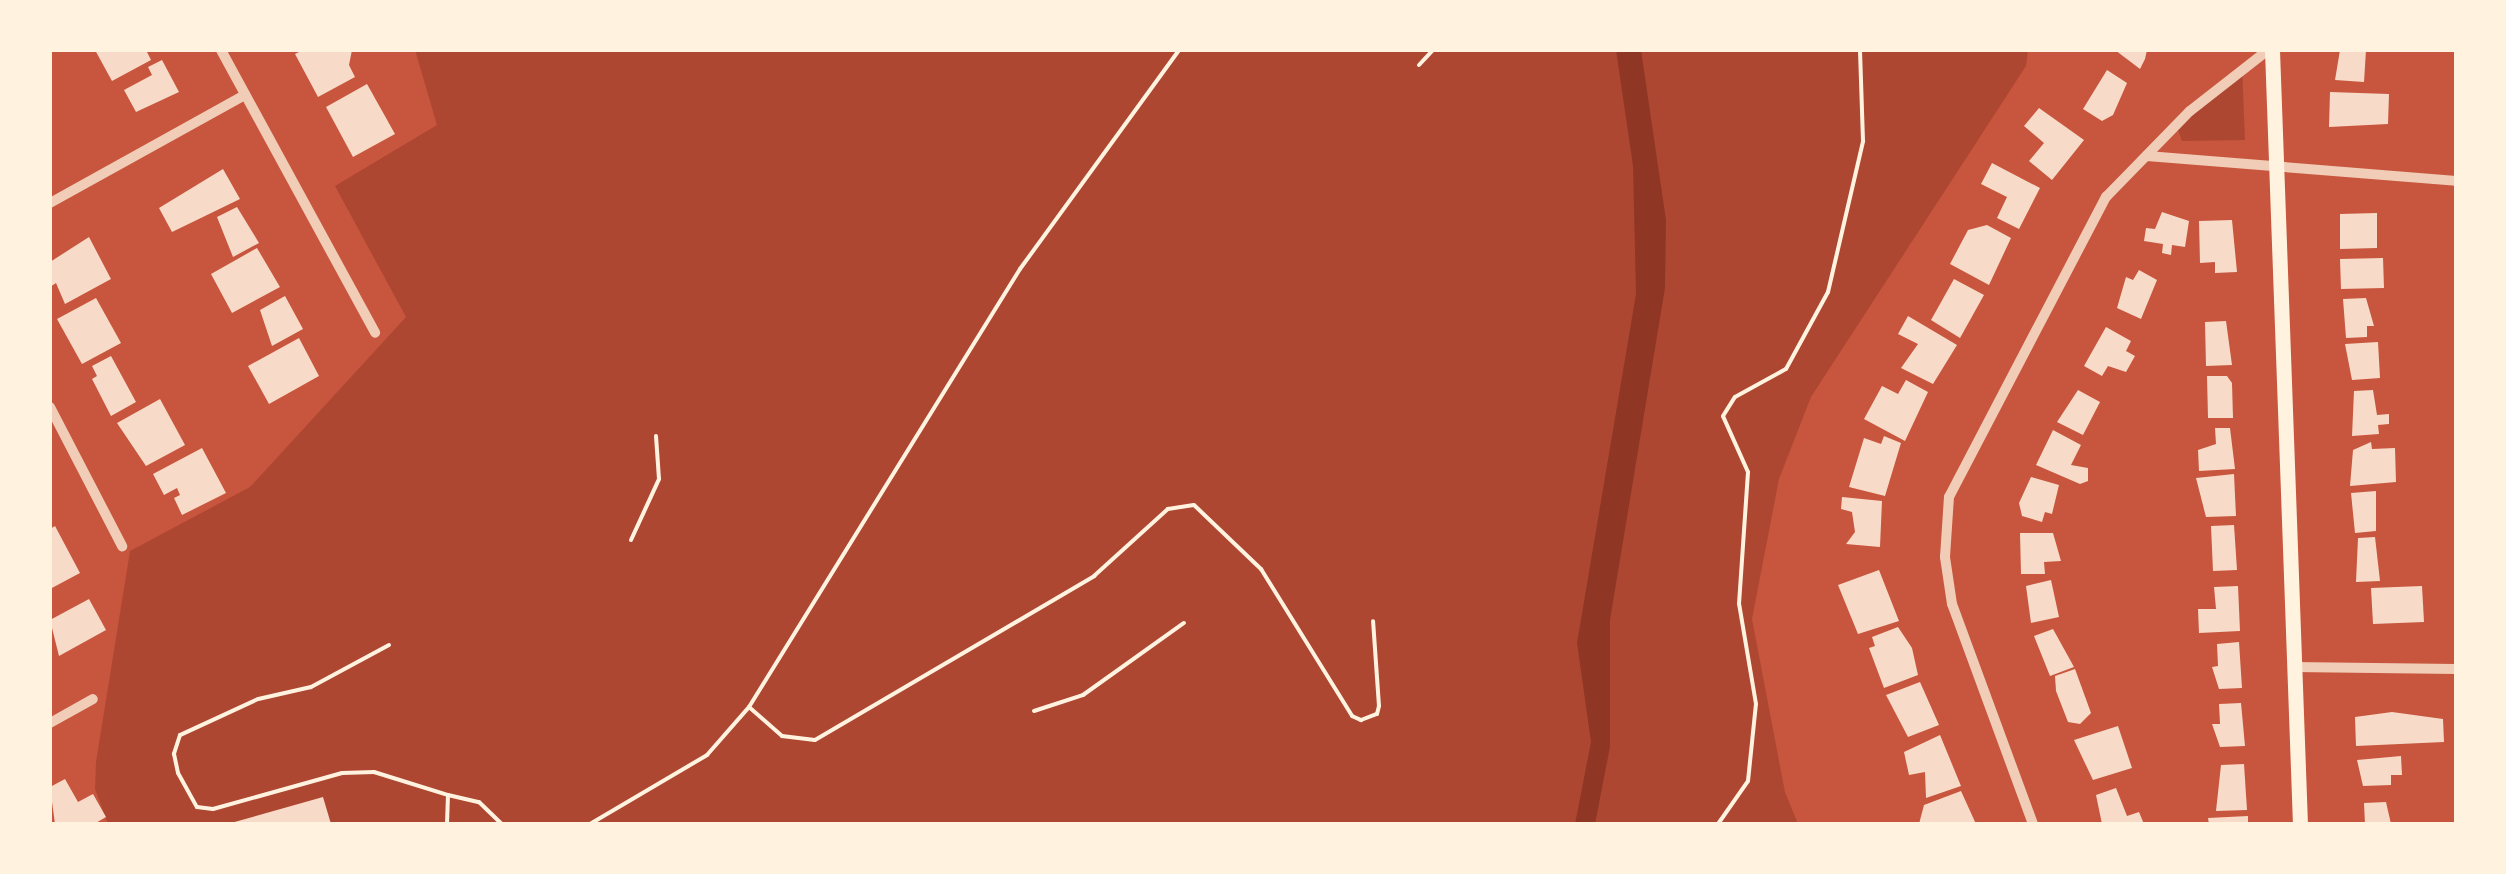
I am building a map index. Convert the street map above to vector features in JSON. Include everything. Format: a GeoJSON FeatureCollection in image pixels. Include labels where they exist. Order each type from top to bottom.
{"type":"FeatureCollection","features":[{"type":"Feature","properties":{"kind":"main road"},"geometry":{"type":"LineString","coordinates":[[2270,50],[2300,824]]}},
{"type":"Feature","properties":{"kind":"street"},"geometry":{"type":"LineString","coordinates":[[222,50],[374,333]]}},
{"type":"Feature","properties":{"kind":"street"},"geometry":{"type":"LineString","coordinates":[[2034,824],[1952,604],[1945,557],[1949,498],[2088,227],[2122,177],[2240,66],[2270,50]]}},
{"type":"Feature","properties":{"kind":"street"},"geometry":{"type":"LineString","coordinates":[[50,204],[246,95]]}},
{"type":"Feature","properties":{"kind":"street"},"geometry":{"type":"LineString","coordinates":[[2147,156],[2456,181]]}},
{"type":"Feature","properties":{"kind":"street"},"geometry":{"type":"LineString","coordinates":[[50,407],[122,546]]}},
{"type":"Feature","properties":{"kind":"street"},"geometry":{"type":"LineString","coordinates":[[2293,667],[2456,669]]}},
{"type":"Feature","properties":{"kind":"street"},"geometry":{"type":"LineString","coordinates":[[50,723],[93,699]]}},
{"type":"Feature","properties":{"kind":"path"},"geometry":{"type":"LineString","coordinates":[[590,824],[707,755],[750,707],[1020,269],[1179,50]]}},
{"type":"Feature","properties":{"kind":"path"},"geometry":{"type":"LineString","coordinates":[[1418,65],[1433,50]]}},
{"type":"Feature","properties":{"kind":"path"},"geometry":{"type":"LineString","coordinates":[[1718,824],[1748,781],[1756,704],[1739,604],[1748,472],[1723,416],[1735,397],[1786,369],[1828,292],[1863,141],[1860,50]]}},
{"type":"Feature","properties":{"kind":"path"},"geometry":{"type":"LineString","coordinates":[[631,540],[659,479],[656,436]]}},
{"type":"Feature","properties":{"kind":"path"},"geometry":{"type":"LineString","coordinates":[[750,707],[782,736],[814,740],[1094,576],[1134,534],[1181,507],[1194,505],[1220,524],[1261,569],[1352,716],[1361,720],[1377,714],[1379,706],[1372,622]]}},
{"type":"Feature","properties":{"kind":"path"},"geometry":{"type":"LineString","coordinates":[[1034,710],[1083,695],[1184,623]]}},
{"type":"Feature","properties":{"kind":"path"},"geometry":{"type":"LineString","coordinates":[[389,645],[312,687],[258,699],[180,734],[174,754],[185,793],[196,807],[237,807],[342,773],[374,772],[479,802],[502,824]]}},
{"type":"Feature","properties":{"kind":"path"},"geometry":{"type":"LineString","coordinates":[[447,824],[448,795]]}},
{"type":"Feature","properties":{"kind":"shaded area"},"geometry":{"type":"Polygon","coordinates":[[[415,50],[2028,50],[2026,66],[1811,397],[1779,479],[1752,619],[1785,792],[1798,824],[108,824],[95,789],[96,762],[130,551],[250,487],[406,317],[335,186],[437,125],[415,50]]]}},
{"type":"Feature","properties":{"kind":"shaded area"},"geometry":{"type":"Polygon","coordinates":[[[1616,50],[1641,50],[1666,220],[1665,288],[1610,620],[1610,747],[1595,824],[1575,824],[1591,742],[1577,643],[1636,294],[1633,166],[1616,50]]]}},
{"type":"Feature","properties":{"kind":"shaded area"},"geometry":{"type":"Polygon","coordinates":[[[2242,66],[2245,140],[2182,141],[2177,127],[2242,66]]]}},
{"type":"Feature","properties":{"kind":"building"},"geometry":{"type":"Polygon","coordinates":[[[95,50],[146,50],[151,60],[112,81],[95,50]]]}},
{"type":"Feature","properties":{"kind":"building"},"geometry":{"type":"Polygon","coordinates":[[[303,50],[352,50],[349,65],[355,77],[318,97],[295,54],[303,50]]]}},
{"type":"Feature","properties":{"kind":"building"},"geometry":{"type":"Polygon","coordinates":[[[2115,50],[2147,50],[2140,69],[2115,50]]]}},
{"type":"Feature","properties":{"kind":"building"},"geometry":{"type":"Polygon","coordinates":[[[2340,50],[2366,50],[2364,82],[2335,80],[2340,50]]]}},
{"type":"Feature","properties":{"kind":"building"},"geometry":{"type":"Polygon","coordinates":[[[162,60],[179,92],[136,112],[124,90],[152,75],[148,67],[162,60]]]}},
{"type":"Feature","properties":{"kind":"building"},"geometry":{"type":"Polygon","coordinates":[[[2107,70],[2127,83],[2113,115],[2102,121],[2083,109],[2107,70]]]}},
{"type":"Feature","properties":{"kind":"building"},"geometry":{"type":"Polygon","coordinates":[[[367,84],[395,134],[353,157],[326,107],[367,84]]]}},
{"type":"Feature","properties":{"kind":"building"},"geometry":{"type":"Polygon","coordinates":[[[2330,92],[2389,94],[2388,124],[2329,127],[2330,92]]]}},
{"type":"Feature","properties":{"kind":"building"},"geometry":{"type":"Polygon","coordinates":[[[2039,108],[2084,140],[2052,180],[2029,161],[2044,143],[2024,126],[2039,108]]]}},
{"type":"Feature","properties":{"kind":"building"},"geometry":{"type":"Polygon","coordinates":[[[1992,163],[2040,188],[2019,229],[1997,218],[2007,197],[1981,184],[1992,163]]]}},
{"type":"Feature","properties":{"kind":"building"},"geometry":{"type":"Polygon","coordinates":[[[223,169],[240,199],[172,232],[159,208],[223,169]]]}},
{"type":"Feature","properties":{"kind":"building"},"geometry":{"type":"Polygon","coordinates":[[[237,207],[259,243],[233,257],[217,217],[237,207]]]}},
{"type":"Feature","properties":{"kind":"building"},"geometry":{"type":"Polygon","coordinates":[[[2162,212],[2189,221],[2185,247],[2172,245],[2171,255],[2162,253],[2163,244],[2144,241],[2146,228],[2155,229],[2162,212]]]}},
{"type":"Feature","properties":{"kind":"building"},"geometry":{"type":"Polygon","coordinates":[[[2377,213],[2377,248],[2340,249],[2340,214],[2377,213]]]}},
{"type":"Feature","properties":{"kind":"building"},"geometry":{"type":"Polygon","coordinates":[[[2232,220],[2237,272],[2215,273],[2215,262],[2200,263],[2199,221],[2232,220]]]}},
{"type":"Feature","properties":{"kind":"building"},"geometry":{"type":"Polygon","coordinates":[[[1987,225],[2011,238],[1989,285],[1950,264],[1968,230],[1987,225]]]}},
{"type":"Feature","properties":{"kind":"building"},"geometry":{"type":"Polygon","coordinates":[[[89,237],[111,279],[65,304],[56,283],[50,287],[50,262],[89,237]]]}},
{"type":"Feature","properties":{"kind":"building"},"geometry":{"type":"Polygon","coordinates":[[[257,248],[280,287],[232,313],[211,274],[257,248]]]}},
{"type":"Feature","properties":{"kind":"building"},"geometry":{"type":"Polygon","coordinates":[[[2383,258],[2384,288],[2341,289],[2340,259],[2383,258]]]}},
{"type":"Feature","properties":{"kind":"building"},"geometry":{"type":"Polygon","coordinates":[[[2139,270],[2157,280],[2141,319],[2117,308],[2126,277],[2133,280],[2139,270]]]}},
{"type":"Feature","properties":{"kind":"building"},"geometry":{"type":"Polygon","coordinates":[[[1954,279],[1984,295],[1960,338],[1931,320],[1954,279]]]}},
{"type":"Feature","properties":{"kind":"building"},"geometry":{"type":"Polygon","coordinates":[[[285,296],[303,329],[272,346],[260,310],[285,296]]]}},
{"type":"Feature","properties":{"kind":"building"},"geometry":{"type":"Polygon","coordinates":[[[96,298],[121,343],[82,364],[57,319],[96,298]]]}},
{"type":"Feature","properties":{"kind":"building"},"geometry":{"type":"Polygon","coordinates":[[[2366,298],[2374,326],[2367,326],[2367,337],[2346,338],[2343,299],[2366,298]]]}},
{"type":"Feature","properties":{"kind":"building"},"geometry":{"type":"Polygon","coordinates":[[[1908,316],[1957,345],[1933,384],[1901,368],[1918,344],[1898,334],[1908,316]]]}},
{"type":"Feature","properties":{"kind":"building"},"geometry":{"type":"Polygon","coordinates":[[[2226,321],[2232,365],[2206,366],[2205,322],[2226,321]]]}},
{"type":"Feature","properties":{"kind":"building"},"geometry":{"type":"Polygon","coordinates":[[[2106,327],[2131,341],[2126,351],[2135,356],[2126,372],[2108,366],[2102,376],[2084,366],[2106,327]]]}},
{"type":"Feature","properties":{"kind":"building"},"geometry":{"type":"Polygon","coordinates":[[[299,338],[319,376],[269,404],[248,366],[299,338]]]}},
{"type":"Feature","properties":{"kind":"building"},"geometry":{"type":"Polygon","coordinates":[[[2378,342],[2380,378],[2352,380],[2345,344],[2378,342]]]}},
{"type":"Feature","properties":{"kind":"building"},"geometry":{"type":"Polygon","coordinates":[[[111,356],[136,402],[111,416],[92,379],[97,376],[92,366],[111,356]]]}},
{"type":"Feature","properties":{"kind":"building"},"geometry":{"type":"Polygon","coordinates":[[[2207,376],[2227,376],[2232,383],[2233,418],[2208,418],[2207,376]]]}},
{"type":"Feature","properties":{"kind":"building"},"geometry":{"type":"Polygon","coordinates":[[[1906,380],[1928,392],[1905,441],[1864,419],[1882,386],[1898,394],[1906,380]]]}},
{"type":"Feature","properties":{"kind":"building"},"geometry":{"type":"Polygon","coordinates":[[[2078,390],[2100,402],[2083,435],[2057,422],[2078,390]]]}},
{"type":"Feature","properties":{"kind":"building"},"geometry":{"type":"Polygon","coordinates":[[[2373,390],[2377,415],[2389,414],[2389,424],[2378,425],[2379,434],[2352,436],[2354,391],[2373,390]]]}},
{"type":"Feature","properties":{"kind":"building"},"geometry":{"type":"Polygon","coordinates":[[[160,399],[185,445],[146,466],[117,423],[160,399]]]}},
{"type":"Feature","properties":{"kind":"building"},"geometry":{"type":"Polygon","coordinates":[[[2215,428],[2230,428],[2235,469],[2199,471],[2198,450],[2216,444],[2215,428]]]}},
{"type":"Feature","properties":{"kind":"building"},"geometry":{"type":"Polygon","coordinates":[[[2053,430],[2081,445],[2071,465],[2088,468],[2088,481],[2080,484],[2036,465],[2053,430]]]}},
{"type":"Feature","properties":{"kind":"building"},"geometry":{"type":"Polygon","coordinates":[[[1884,436],[1901,443],[1885,496],[1849,487],[1864,438],[1881,444],[1884,436]]]}},
{"type":"Feature","properties":{"kind":"building"},"geometry":{"type":"Polygon","coordinates":[[[2371,442],[2372,449],[2395,448],[2396,482],[2350,486],[2353,450],[2371,442]]]}},
{"type":"Feature","properties":{"kind":"building"},"geometry":{"type":"Polygon","coordinates":[[[202,448],[226,493],[182,515],[174,498],[180,495],[177,488],[164,495],[153,474],[202,448]]]}},
{"type":"Feature","properties":{"kind":"building"},"geometry":{"type":"Polygon","coordinates":[[[2234,474],[2236,516],[2206,517],[2196,478],[2234,474]]]}},
{"type":"Feature","properties":{"kind":"building"},"geometry":{"type":"Polygon","coordinates":[[[2031,477],[2059,485],[2052,514],[2045,512],[2042,522],[2022,516],[2019,503],[2031,477]]]}},
{"type":"Feature","properties":{"kind":"building"},"geometry":{"type":"Polygon","coordinates":[[[2376,491],[2376,531],[2355,533],[2351,493],[2376,491]]]}},
{"type":"Feature","properties":{"kind":"building"},"geometry":{"type":"Polygon","coordinates":[[[1842,497],[1882,501],[1880,547],[1846,544],[1855,532],[1852,512],[1841,509],[1842,497]]]}},
{"type":"Feature","properties":{"kind":"building"},"geometry":{"type":"Polygon","coordinates":[[[2234,525],[2237,570],[2213,571],[2211,526],[2234,525]]]}},
{"type":"Feature","properties":{"kind":"building"},"geometry":{"type":"Polygon","coordinates":[[[55,526],[80,573],[50,589],[50,529],[55,526]]]}},
{"type":"Feature","properties":{"kind":"building"},"geometry":{"type":"Polygon","coordinates":[[[2020,533],[2053,533],[2061,561],[2044,562],[2045,574],[2021,574],[2020,533]]]}},
{"type":"Feature","properties":{"kind":"building"},"geometry":{"type":"Polygon","coordinates":[[[2375,537],[2380,581],[2356,582],[2358,538],[2375,537]]]}},
{"type":"Feature","properties":{"kind":"building"},"geometry":{"type":"Polygon","coordinates":[[[1879,570],[1899,621],[1858,634],[1838,585],[1879,570]]]}},
{"type":"Feature","properties":{"kind":"building"},"geometry":{"type":"Polygon","coordinates":[[[2051,580],[2059,617],[2031,623],[2026,586],[2051,580]]]}},
{"type":"Feature","properties":{"kind":"building"},"geometry":{"type":"Polygon","coordinates":[[[2238,586],[2240,631],[2199,633],[2198,609],[2216,609],[2214,587],[2238,586]]]}},
{"type":"Feature","properties":{"kind":"building"},"geometry":{"type":"Polygon","coordinates":[[[2422,586],[2424,622],[2373,624],[2371,588],[2422,586]]]}},
{"type":"Feature","properties":{"kind":"building"},"geometry":{"type":"Polygon","coordinates":[[[89,599],[106,630],[59,656],[50,620],[89,599]]]}},
{"type":"Feature","properties":{"kind":"building"},"geometry":{"type":"Polygon","coordinates":[[[1898,627],[1912,648],[1918,675],[1884,688],[1869,648],[1875,646],[1872,637],[1898,627]]]}},
{"type":"Feature","properties":{"kind":"building"},"geometry":{"type":"Polygon","coordinates":[[[2053,629],[2074,667],[2050,676],[2034,636],[2053,629]]]}},
{"type":"Feature","properties":{"kind":"building"},"geometry":{"type":"Polygon","coordinates":[[[2239,642],[2242,688],[2219,689],[2212,667],[2218,666],[2217,644],[2239,642]]]}},
{"type":"Feature","properties":{"kind":"building"},"geometry":{"type":"Polygon","coordinates":[[[2075,669],[2091,713],[2080,724],[2068,722],[2056,691],[2055,676],[2075,669]]]}},
{"type":"Feature","properties":{"kind":"building"},"geometry":{"type":"Polygon","coordinates":[[[1920,682],[1939,725],[1908,737],[1886,695],[1920,682]]]}},
{"type":"Feature","properties":{"kind":"building"},"geometry":{"type":"Polygon","coordinates":[[[2241,703],[2245,746],[2220,747],[2212,724],[2220,724],[2219,704],[2241,703]]]}},
{"type":"Feature","properties":{"kind":"building"},"geometry":{"type":"Polygon","coordinates":[[[2392,712],[2443,719],[2444,742],[2356,746],[2355,717],[2392,712]]]}},
{"type":"Feature","properties":{"kind":"building"},"geometry":{"type":"Polygon","coordinates":[[[2118,726],[2132,768],[2093,780],[2074,740],[2118,726]]]}},
{"type":"Feature","properties":{"kind":"building"},"geometry":{"type":"Polygon","coordinates":[[[1940,735],[1961,786],[1926,798],[1925,772],[1909,775],[1904,752],[1940,735]]]}},
{"type":"Feature","properties":{"kind":"building"},"geometry":{"type":"Polygon","coordinates":[[[2401,756],[2402,775],[2391,775],[2391,785],[2363,786],[2357,760],[2401,756]]]}},
{"type":"Feature","properties":{"kind":"building"},"geometry":{"type":"Polygon","coordinates":[[[2244,764],[2247,810],[2216,811],[2221,765],[2244,764]]]}},
{"type":"Feature","properties":{"kind":"building"},"geometry":{"type":"Polygon","coordinates":[[[65,779],[78,802],[93,794],[106,817],[94,824],[55,824],[50,787],[65,779]]]}},
{"type":"Feature","properties":{"kind":"building"},"geometry":{"type":"Polygon","coordinates":[[[2116,788],[2127,816],[2139,812],[2144,824],[2102,824],[2096,795],[2116,788]]]}},
{"type":"Feature","properties":{"kind":"building"},"geometry":{"type":"Polygon","coordinates":[[[1961,791],[1976,824],[1919,824],[1924,805],[1961,791]]]}},
{"type":"Feature","properties":{"kind":"building"},"geometry":{"type":"Polygon","coordinates":[[[323,797],[331,824],[231,824],[231,823],[323,797]]]}},
{"type":"Feature","properties":{"kind":"building"},"geometry":{"type":"Polygon","coordinates":[[[2386,802],[2391,824],[2365,824],[2364,803],[2386,802]]]}},
{"type":"Feature","properties":{"kind":"building"},"geometry":{"type":"Polygon","coordinates":[[[2248,816],[2248,824],[2209,824],[2208,818],[2248,816]]]}}]}
